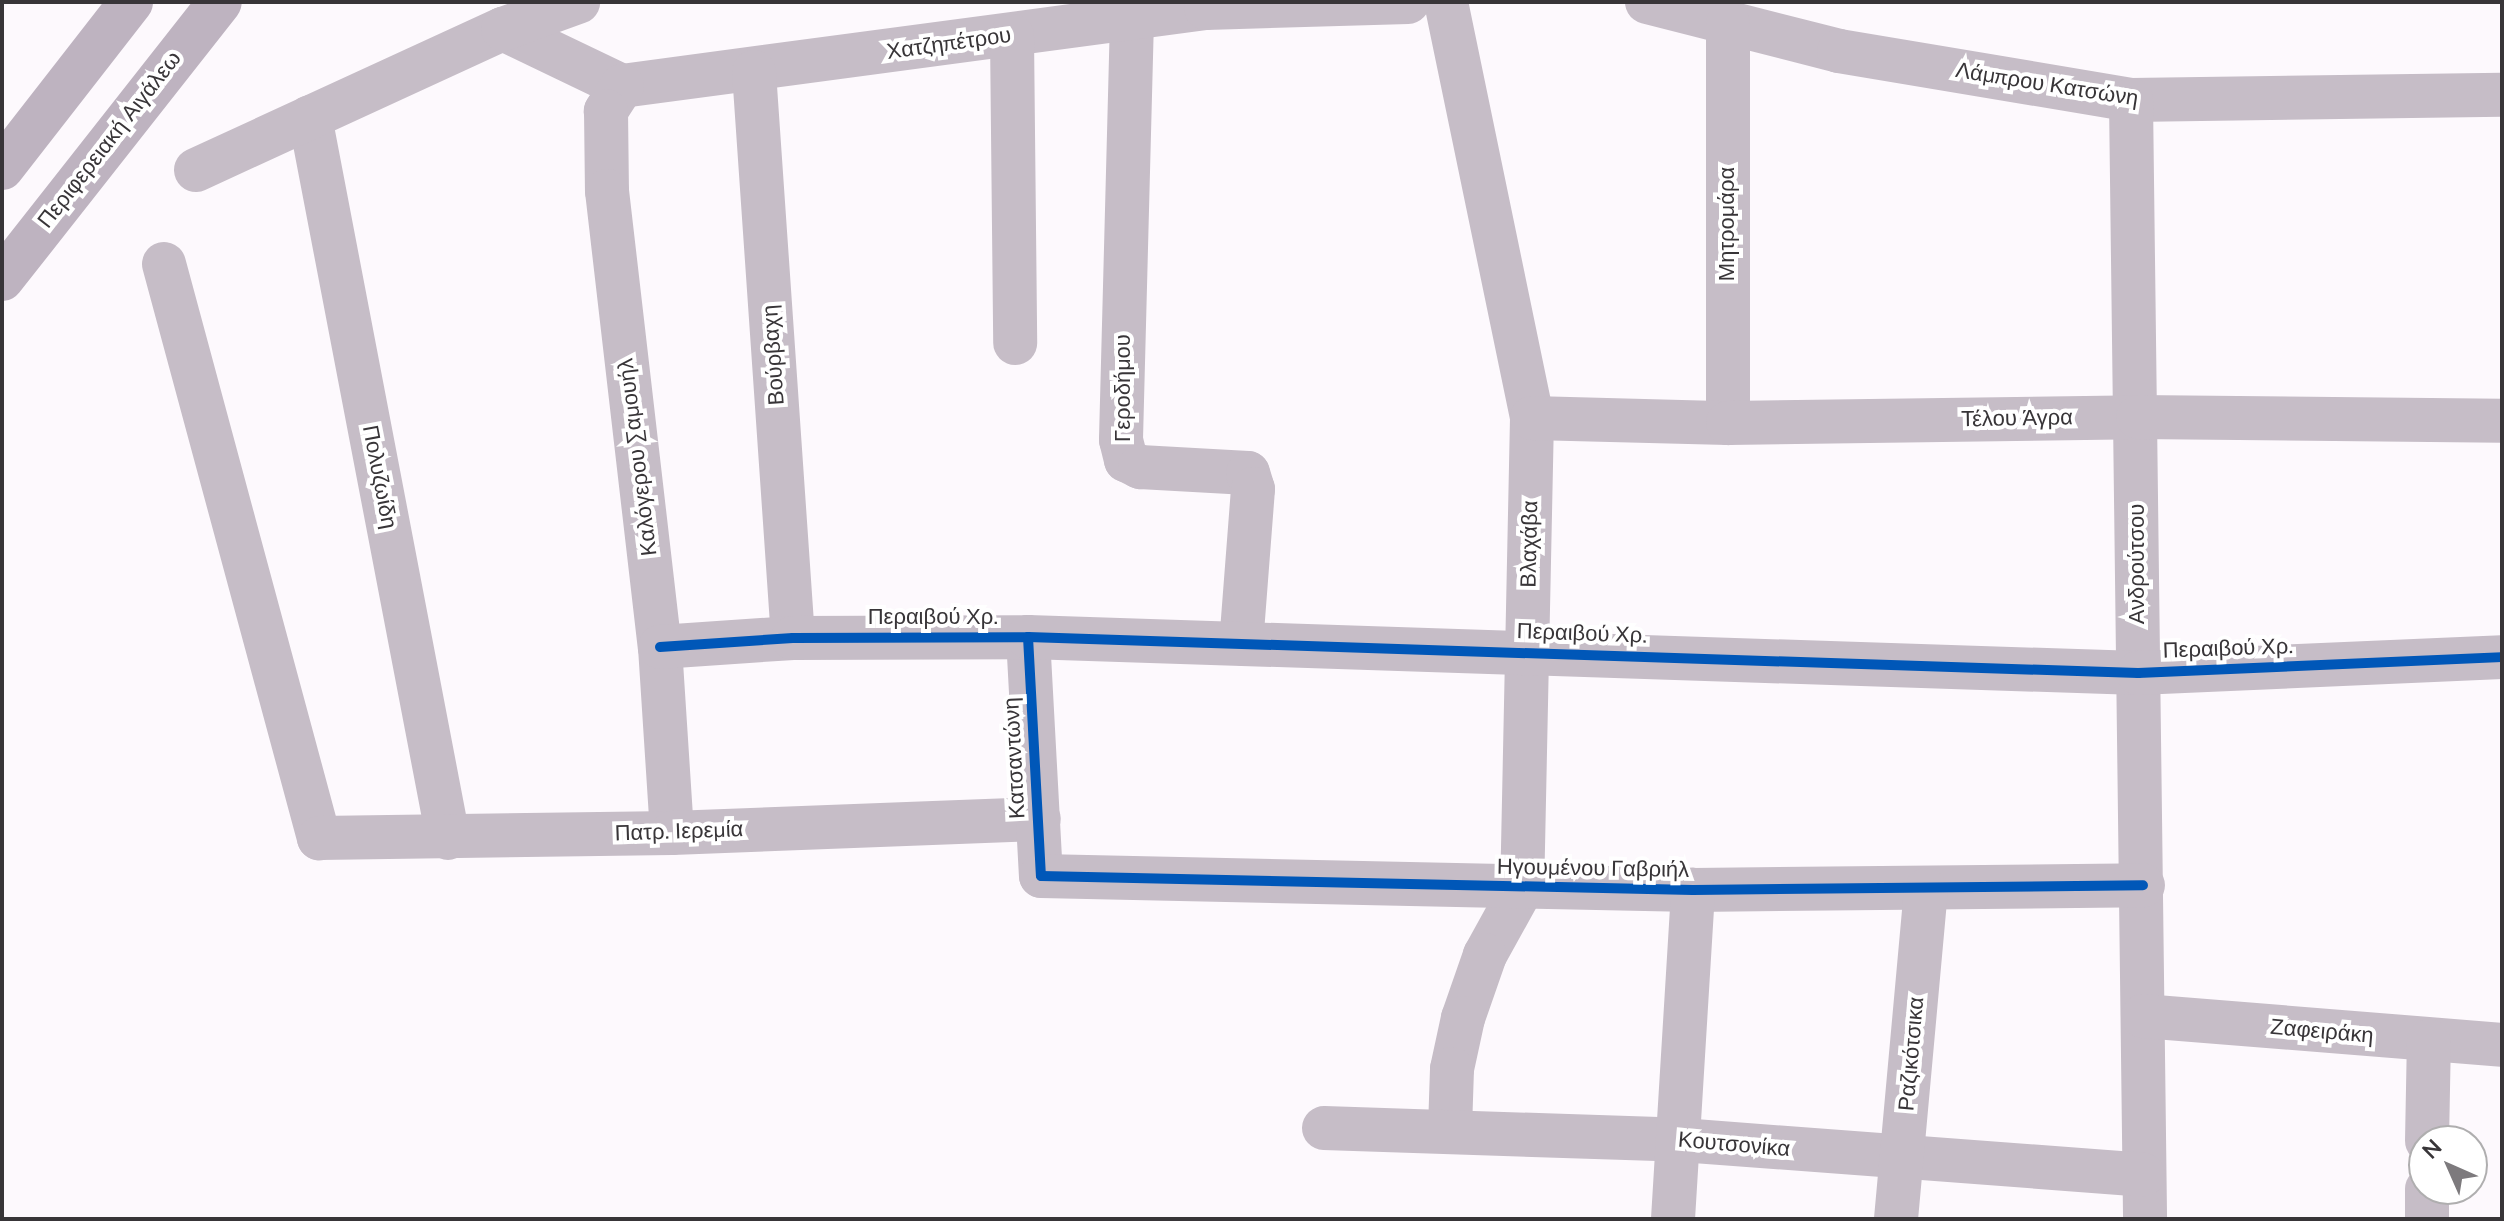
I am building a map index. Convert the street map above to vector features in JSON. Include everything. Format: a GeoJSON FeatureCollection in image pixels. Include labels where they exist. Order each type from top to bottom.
{"type":"FeatureCollection","features":[{"type":"Feature","properties":{"kind":"main road"},"geometry":{"type":"LineString","coordinates":[[2,168],[131,2]]}},
{"type":"Feature","properties":{"kind":"main road","name":"Περιφερειακή Αιγάλεω"},"geometry":{"type":"LineString","coordinates":[[2,279],[220,2]]}},
{"type":"Feature","properties":{"kind":"street"},"geometry":{"type":"LineString","coordinates":[[196,170],[310,117],[497,15],[578,2]]}},
{"type":"Feature","properties":{"kind":"street","name":"Χατζηπέτρου"},"geometry":{"type":"LineString","coordinates":[[622,86],[754,72],[1206,8],[1408,2]]}},
{"type":"Feature","properties":{"kind":"street","name":"Βλαχάβα"},"geometry":{"type":"LineString","coordinates":[[1446,2],[1532,418],[1522,888],[1485,955],[1463,1018],[1452,1069],[1450,1129]]}},
{"type":"Feature","properties":{"kind":"street","name":"Λάμπρου Κατσώνη"},"geometry":{"type":"LineString","coordinates":[[1647,2],[1839,51],[2131,100],[2502,95]]}},
{"type":"Feature","properties":{"kind":"street"},"geometry":{"type":"LineString","coordinates":[[497,15],[622,86]]}},
{"type":"Feature","properties":{"kind":"street","name":"Γεροδήμου"},"geometry":{"type":"LineString","coordinates":[[1132,19],[1121,440],[1126,460],[1140,467],[1248,473],[1253,489],[1241,644]]}},
{"type":"Feature","properties":{"kind":"street","name":"Μητρομάρα"},"geometry":{"type":"LineString","coordinates":[[1728,24],[1728,423]]}},
{"type":"Feature","properties":{"kind":"street"},"geometry":{"type":"LineString","coordinates":[[1012,36],[1015,343]]}},
{"type":"Feature","properties":{"kind":"street","name":"Βούρβαχη"},"geometry":{"type":"LineString","coordinates":[[754,72],[793,638]]}},
{"type":"Feature","properties":{"kind":"street","name":"Καλόγερου Σαμουήλ"},"geometry":{"type":"LineString","coordinates":[[622,86],[606,111],[607,191],[660,647],[672,833]]}},
{"type":"Feature","properties":{"kind":"street","name":"Ανδρούτσου"},"geometry":{"type":"LineString","coordinates":[[2131,100],[2138,417],[2145,1219]]}},
{"type":"Feature","properties":{"kind":"street","name":"Πολυζωίδη"},"geometry":{"type":"LineString","coordinates":[[310,117],[448,838]]}},
{"type":"Feature","properties":{"kind":"street","name":"Πατρ. Ιερεμία"},"geometry":{"type":"LineString","coordinates":[[164,264],[319,838],[672,833],[1039,819]]}},
{"type":"Feature","properties":{"kind":"street","name":"Τέλου Άγρα"},"geometry":{"type":"LineString","coordinates":[[1532,418],[1728,423],[2138,417],[2502,421]]}},
{"type":"Feature","properties":{"kind":"street","name":"Περαιβού Χρ."},"geometry":{"type":"LineString","coordinates":[[660,647],[793,638],[1028,637],[2138,673],[2502,657]]}},
{"type":"Feature","properties":{"kind":"street","name":"Κατσαντώνη"},"geometry":{"type":"LineString","coordinates":[[1028,637],[1041,876]]}},
{"type":"Feature","properties":{"kind":"street","name":"Ηγουμένου Γαβριήλ"},"geometry":{"type":"LineString","coordinates":[[1041,876],[1693,890],[1926,890],[2143,885]]}},
{"type":"Feature","properties":{"kind":"street"},"geometry":{"type":"LineString","coordinates":[[1673,1219],[1681,1140],[1693,890]]}},
{"type":"Feature","properties":{"kind":"street","name":"Ραζικότσικα"},"geometry":{"type":"LineString","coordinates":[[1896,1219],[1926,890]]}},
{"type":"Feature","properties":{"kind":"street","name":"Ζαφειράκη"},"geometry":{"type":"LineString","coordinates":[[2143,1016],[2502,1045]]}},
{"type":"Feature","properties":{"kind":"street"},"geometry":{"type":"LineString","coordinates":[[2427,1125],[2429,1041]]}},
{"type":"Feature","properties":{"kind":"street","name":"Κουτσονίκα"},"geometry":{"type":"LineString","coordinates":[[1324,1128],[1450,1129],[1681,1140],[1902,1160],[2143,1175]]}},
{"type":"Feature","properties":{"kind":"cycle path"},"geometry":{"type":"LineString","coordinates":[[1028,637],[1041,876],[1693,890],[2143,885]]}},
{"type":"Feature","properties":{"kind":"cycle path"},"geometry":{"type":"LineString","coordinates":[[660,647],[793,638],[1028,637],[2138,673],[2502,657]]}}]}
